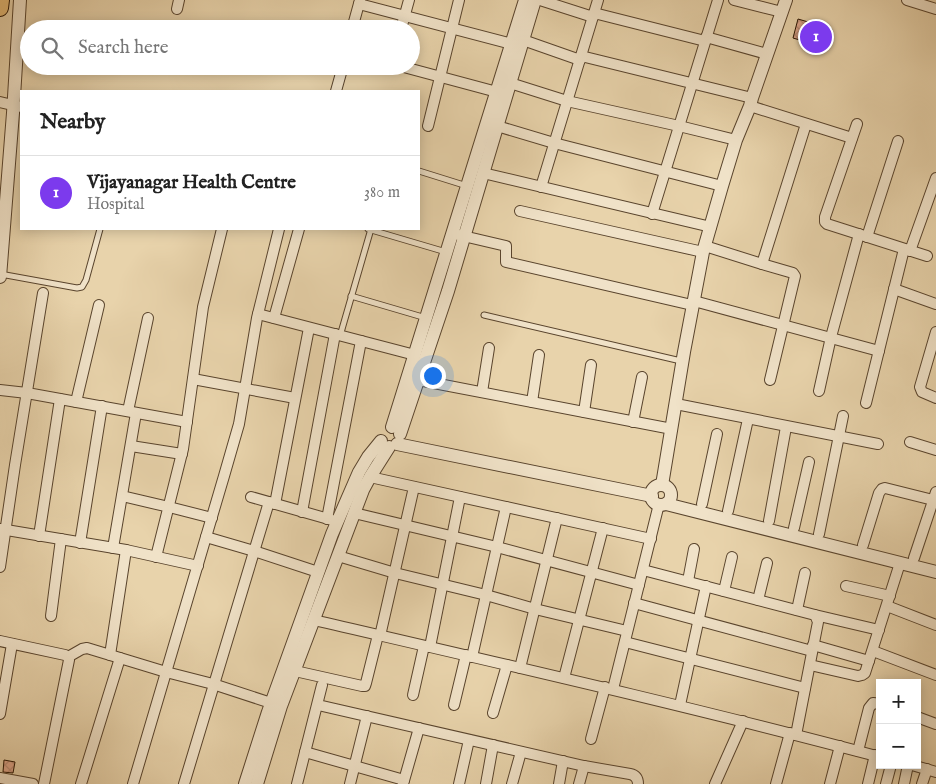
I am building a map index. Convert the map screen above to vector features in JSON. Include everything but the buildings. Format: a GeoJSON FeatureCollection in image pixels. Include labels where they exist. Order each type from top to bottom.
{"type":"FeatureCollection","features":[{"type":"Feature","properties":{"kind":"highway"},"geometry":{"type":"LineString","coordinates":[[0,0],[0,8]]}},
{"type":"Feature","properties":{"kind":"street"},"geometry":{"type":"LineString","coordinates":[[0,276],[17,106],[20,0]]}},
{"type":"Feature","properties":{"kind":"street"},"geometry":{"type":"LineString","coordinates":[[404,20],[409,0]]}},
{"type":"Feature","properties":{"kind":"street"},"geometry":{"type":"LineString","coordinates":[[428,126],[459,0]]}},
{"type":"Feature","properties":{"kind":"street"},"geometry":{"type":"LineString","coordinates":[[332,520],[368,457],[393,438],[415,355],[447,253],[459,235],[483,173],[510,83],[525,0]]}},
{"type":"Feature","properties":{"kind":"street"},"geometry":{"type":"LineString","coordinates":[[257,784],[281,706],[354,513],[370,477],[393,438],[418,380],[448,291],[468,186],[497,92],[535,0]]}},
{"type":"Feature","properties":{"kind":"street"},"geometry":{"type":"LineString","coordinates":[[540,0],[593,15],[767,54]]}},
{"type":"Feature","properties":{"kind":"street"},"geometry":{"type":"LineString","coordinates":[[541,187],[598,0]]}},
{"type":"Feature","properties":{"kind":"street"},"geometry":{"type":"LineString","coordinates":[[652,214],[718,0]]}},
{"type":"Feature","properties":{"kind":"street"},"geometry":{"type":"LineString","coordinates":[[590,739],[625,642],[661,496],[682,361],[704,249],[736,140],[784,6],[734,0]]}},
{"type":"Feature","properties":{"kind":"street"},"geometry":{"type":"LineString","coordinates":[[907,0],[936,8]]}},
{"type":"Feature","properties":{"kind":"street"},"geometry":{"type":"LineString","coordinates":[[354,20],[359,2],[452,28],[692,83],[751,102],[806,124],[852,138]]}},
{"type":"Feature","properties":{"kind":"street"},"geometry":{"type":"LineString","coordinates":[[420,71],[497,92]]}},
{"type":"Feature","properties":{"kind":"street"},"geometry":{"type":"LineString","coordinates":[[336,90],[340,75]]}},
{"type":"Feature","properties":{"kind":"street"},"geometry":{"type":"LineString","coordinates":[[510,83],[567,101],[736,140]]}},
{"type":"Feature","properties":{"kind":"street"},"geometry":{"type":"LineString","coordinates":[[0,102],[17,106]]}},
{"type":"Feature","properties":{"kind":"street"},"geometry":{"type":"LineString","coordinates":[[762,264],[806,124]]}},
{"type":"Feature","properties":{"kind":"street"},"geometry":{"type":"LineString","coordinates":[[857,124],[824,220],[827,224],[927,256]]}},
{"type":"Feature","properties":{"kind":"street"},"geometry":{"type":"LineString","coordinates":[[497,126],[554,143],[722,186]]}},
{"type":"Feature","properties":{"kind":"street"},"geometry":{"type":"LineString","coordinates":[[819,390],[831,337],[863,235],[898,141]]}},
{"type":"Feature","properties":{"kind":"street"},"geometry":{"type":"LineString","coordinates":[[483,173],[711,227]]}},
{"type":"Feature","properties":{"kind":"street"},"geometry":{"type":"LineString","coordinates":[[866,404],[894,290],[907,250],[936,178]]}},
{"type":"Feature","properties":{"kind":"street"},"geometry":{"type":"LineString","coordinates":[[520,211],[704,249],[793,273],[795,276],[770,380]]}},
{"type":"Feature","properties":{"kind":"street"},"geometry":{"type":"LineString","coordinates":[[156,557],[182,454],[204,301],[222,230]]}},
{"type":"Feature","properties":{"kind":"street"},"geometry":{"type":"LineString","coordinates":[[133,784],[239,424],[258,314],[278,230]]}},
{"type":"Feature","properties":{"kind":"street"},"geometry":{"type":"LineString","coordinates":[[274,318],[299,230]]}},
{"type":"Feature","properties":{"kind":"street"},"geometry":{"type":"LineString","coordinates":[[459,235],[506,246],[506,262],[693,303],[831,337],[879,351]]}},
{"type":"Feature","properties":{"kind":"street"},"geometry":{"type":"LineString","coordinates":[[894,290],[936,304]]}},
{"type":"Feature","properties":{"kind":"street"},"geometry":{"type":"LineString","coordinates":[[0,568],[3,529],[43,294]]}},
{"type":"Feature","properties":{"kind":"street"},"geometry":{"type":"LineString","coordinates":[[76,402],[99,305]]}},
{"type":"Feature","properties":{"kind":"street"},"geometry":{"type":"LineString","coordinates":[[258,314],[415,355]]}},
{"type":"Feature","properties":{"kind":"street"},"geometry":{"type":"LineString","coordinates":[[114,548],[131,446],[132,412],[148,318]]}},
{"type":"Feature","properties":{"kind":"street"},"geometry":{"type":"LineString","coordinates":[[184,784],[254,551],[272,503],[296,398],[309,328]]}},
{"type":"Feature","properties":{"kind":"street"},"geometry":{"type":"LineString","coordinates":[[936,332],[920,387],[922,392],[936,398]]}},
{"type":"Feature","properties":{"kind":"street"},"geometry":{"type":"LineString","coordinates":[[302,512],[337,335]]}},
{"type":"Feature","properties":{"kind":"street"},"geometry":{"type":"LineString","coordinates":[[245,784],[271,703],[318,572],[332,520],[362,341]]}},
{"type":"Feature","properties":{"kind":"street"},"geometry":{"type":"LineString","coordinates":[[482,392],[489,348]]}},
{"type":"Feature","properties":{"kind":"street"},"geometry":{"type":"LineString","coordinates":[[532,402],[539,355]]}},
{"type":"Feature","properties":{"kind":"street"},"geometry":{"type":"LineString","coordinates":[[584,412],[591,365]]}},
{"type":"Feature","properties":{"kind":"street"},"geometry":{"type":"LineString","coordinates":[[633,422],[642,377]]}},
{"type":"Feature","properties":{"kind":"street"},"geometry":{"type":"LineString","coordinates":[[193,379],[296,398]]}},
{"type":"Feature","properties":{"kind":"street"},"geometry":{"type":"LineString","coordinates":[[418,380],[672,429]]}},
{"type":"Feature","properties":{"kind":"street"},"geometry":{"type":"LineString","coordinates":[[0,390],[27,393],[187,422]]}},
{"type":"Feature","properties":{"kind":"street"},"geometry":{"type":"LineString","coordinates":[[40,536],[60,399]]}},
{"type":"Feature","properties":{"kind":"street"},"geometry":{"type":"LineString","coordinates":[[676,404],[878,444]]}},
{"type":"Feature","properties":{"kind":"street"},"geometry":{"type":"LineString","coordinates":[[80,543],[102,406]]}},
{"type":"Feature","properties":{"kind":"street"},"geometry":{"type":"LineString","coordinates":[[819,534],[843,416]]}},
{"type":"Feature","properties":{"kind":"street"},"geometry":{"type":"LineString","coordinates":[[728,511],[748,419]]}},
{"type":"Feature","properties":{"kind":"street"},"geometry":{"type":"LineString","coordinates":[[768,521],[786,427]]}},
{"type":"Feature","properties":{"kind":"street"},"geometry":{"type":"LineString","coordinates":[[702,504],[717,434]]}},
{"type":"Feature","properties":{"kind":"street"},"geometry":{"type":"LineString","coordinates":[[393,438],[702,504],[936,564]]}},
{"type":"Feature","properties":{"kind":"street"},"geometry":{"type":"LineString","coordinates":[[910,442],[936,450]]}},
{"type":"Feature","properties":{"kind":"street"},"geometry":{"type":"LineString","coordinates":[[131,446],[182,454]]}},
{"type":"Feature","properties":{"kind":"street"},"geometry":{"type":"LineString","coordinates":[[794,528],[808,462]]}},
{"type":"Feature","properties":{"kind":"street"},"geometry":{"type":"LineString","coordinates":[[370,477],[651,538]]}},
{"type":"Feature","properties":{"kind":"street"},"geometry":{"type":"LineString","coordinates":[[295,671],[365,686],[395,573],[414,486]]}},
{"type":"Feature","properties":{"kind":"street"},"geometry":{"type":"LineString","coordinates":[[862,545],[882,489],[935,496],[914,558]]}},
{"type":"Feature","properties":{"kind":"street"},"geometry":{"type":"LineString","coordinates":[[122,496],[212,518]]}},
{"type":"Feature","properties":{"kind":"street"},"geometry":{"type":"LineString","coordinates":[[661,496],[936,572]]}},
{"type":"Feature","properties":{"kind":"street"},"geometry":{"type":"LineString","coordinates":[[251,497],[332,520]]}},
{"type":"Feature","properties":{"kind":"street"},"geometry":{"type":"LineString","coordinates":[[413,695],[442,584],[460,497]]}},
{"type":"Feature","properties":{"kind":"street"},"geometry":{"type":"LineString","coordinates":[[454,705],[486,595],[506,507]]}},
{"type":"Feature","properties":{"kind":"street"},"geometry":{"type":"LineString","coordinates":[[354,513],[497,547],[639,585]]}},
{"type":"Feature","properties":{"kind":"street"},"geometry":{"type":"LineString","coordinates":[[520,668],[557,518]]}},
{"type":"Feature","properties":{"kind":"street"},"geometry":{"type":"LineString","coordinates":[[564,678],[603,528]]}},
{"type":"Feature","properties":{"kind":"street"},"geometry":{"type":"LineString","coordinates":[[3,529],[126,550],[198,566]]}},
{"type":"Feature","properties":{"kind":"street"},"geometry":{"type":"LineString","coordinates":[[206,538],[254,551],[318,572]]}},
{"type":"Feature","properties":{"kind":"street"},"geometry":{"type":"LineString","coordinates":[[51,616],[61,539]]}},
{"type":"Feature","properties":{"kind":"street"},"geometry":{"type":"LineString","coordinates":[[688,581],[694,549]]}},
{"type":"Feature","properties":{"kind":"street"},"geometry":{"type":"LineString","coordinates":[[81,784],[115,657],[126,550]]}},
{"type":"Feature","properties":{"kind":"street"},"geometry":{"type":"LineString","coordinates":[[338,556],[395,573],[627,631]]}},
{"type":"Feature","properties":{"kind":"street"},"geometry":{"type":"LineString","coordinates":[[724,591],[732,557]]}},
{"type":"Feature","properties":{"kind":"street"},"geometry":{"type":"LineString","coordinates":[[758,600],[768,563]]}},
{"type":"Feature","properties":{"kind":"street"},"geometry":{"type":"LineString","coordinates":[[810,665],[858,676],[865,673],[900,563]]}},
{"type":"Feature","properties":{"kind":"street"},"geometry":{"type":"LineString","coordinates":[[643,570],[815,616],[879,630]]}},
{"type":"Feature","properties":{"kind":"street"},"geometry":{"type":"LineString","coordinates":[[797,610],[805,573]]}},
{"type":"Feature","properties":{"kind":"street"},"geometry":{"type":"LineString","coordinates":[[680,705],[706,586]]}},
{"type":"Feature","properties":{"kind":"street"},"geometry":{"type":"LineString","coordinates":[[846,586],[888,601],[936,625]]}},
{"type":"Feature","properties":{"kind":"street"},"geometry":{"type":"LineString","coordinates":[[634,604],[813,648],[871,656],[936,674]]}},
{"type":"Feature","properties":{"kind":"street"},"geometry":{"type":"LineString","coordinates":[[776,784],[793,734],[805,688],[818,622],[815,616]]}},
{"type":"Feature","properties":{"kind":"street"},"geometry":{"type":"LineString","coordinates":[[314,620],[680,705],[876,756]]}},
{"type":"Feature","properties":{"kind":"street"},"geometry":{"type":"LineString","coordinates":[[0,641],[68,657],[84,648],[214,684],[271,703]]}},
{"type":"Feature","properties":{"kind":"street"},"geometry":{"type":"LineString","coordinates":[[625,642],[805,688]]}},
{"type":"Feature","properties":{"kind":"street"},"geometry":{"type":"LineString","coordinates":[[0,714],[12,644]]}},
{"type":"Feature","properties":{"kind":"street"},"geometry":{"type":"LineString","coordinates":[[44,784],[69,663],[68,657]]}},
{"type":"Feature","properties":{"kind":"street"},"geometry":{"type":"LineString","coordinates":[[493,713],[507,665]]}},
{"type":"Feature","properties":{"kind":"street"},"geometry":{"type":"LineString","coordinates":[[299,784],[322,684]]}},
{"type":"Feature","properties":{"kind":"street"},"geometry":{"type":"LineString","coordinates":[[858,751],[869,708],[873,702],[876,703]]}},
{"type":"Feature","properties":{"kind":"street"},"geometry":{"type":"LineString","coordinates":[[318,705],[521,752],[633,775],[638,780],[638,784]]}},
{"type":"Feature","properties":{"kind":"street"},"geometry":{"type":"LineString","coordinates":[[350,784],[367,716]]}},
{"type":"Feature","properties":{"kind":"street"},"geometry":{"type":"LineString","coordinates":[[921,718],[936,724]]}},
{"type":"Feature","properties":{"kind":"street"},"geometry":{"type":"LineString","coordinates":[[719,783],[742,721]]}},
{"type":"Feature","properties":{"kind":"street"},"geometry":{"type":"LineString","coordinates":[[305,752],[355,765],[404,782],[419,728]]}},
{"type":"Feature","properties":{"kind":"street"},"geometry":{"type":"LineString","coordinates":[[459,784],[469,740]]}},
{"type":"Feature","properties":{"kind":"street"},"geometry":{"type":"LineString","coordinates":[[486,784],[493,745]]}},
{"type":"Feature","properties":{"kind":"street"},"geometry":{"type":"LineString","coordinates":[[830,784],[840,746]]}},
{"type":"Feature","properties":{"kind":"street"},"geometry":{"type":"LineString","coordinates":[[512,784],[521,752]]}},
{"type":"Feature","properties":{"kind":"street"},"geometry":{"type":"LineString","coordinates":[[868,784],[876,759]]}},
{"type":"Feature","properties":{"kind":"street"},"geometry":{"type":"LineString","coordinates":[[559,784],[564,761]]}},
{"type":"Feature","properties":{"kind":"street"},"geometry":{"type":"LineString","coordinates":[[579,784],[584,766]]}},
{"type":"Feature","properties":{"kind":"street"},"geometry":{"type":"LineString","coordinates":[[886,784],[890,769]]}},
{"type":"Feature","properties":{"kind":"street"},"geometry":{"type":"LineString","coordinates":[[904,784],[909,769]]}},
{"type":"Feature","properties":{"kind":"street"},"geometry":{"type":"LineString","coordinates":[[922,784],[931,770]]}},
{"type":"Feature","properties":{"kind":"street"},"geometry":{"type":"LineString","coordinates":[[0,778],[32,784]]}},
{"type":"Feature","properties":{"kind":"lane"},"geometry":{"type":"LineString","coordinates":[[420,171],[468,186]]}},
{"type":"Feature","properties":{"kind":"lane"},"geometry":{"type":"LineString","coordinates":[[0,276],[77,288],[82,287],[86,280],[100,230]]}},
{"type":"Feature","properties":{"kind":"lane"},"geometry":{"type":"LineString","coordinates":[[337,335],[351,296],[370,230]]}},
{"type":"Feature","properties":{"kind":"lane"},"geometry":{"type":"LineString","coordinates":[[373,230],[447,253]]}},
{"type":"Feature","properties":{"kind":"lane"},"geometry":{"type":"LineString","coordinates":[[351,296],[426,318]]}},
{"type":"Feature","properties":{"kind":"lane"},"geometry":{"type":"LineString","coordinates":[[484,315],[682,361]]}},
{"type":"Feature","properties":{"kind":"place","name":"Vijayanagar Health Centre"},"geometry":{"type":"Point","coordinates":[816,37]}}]}
